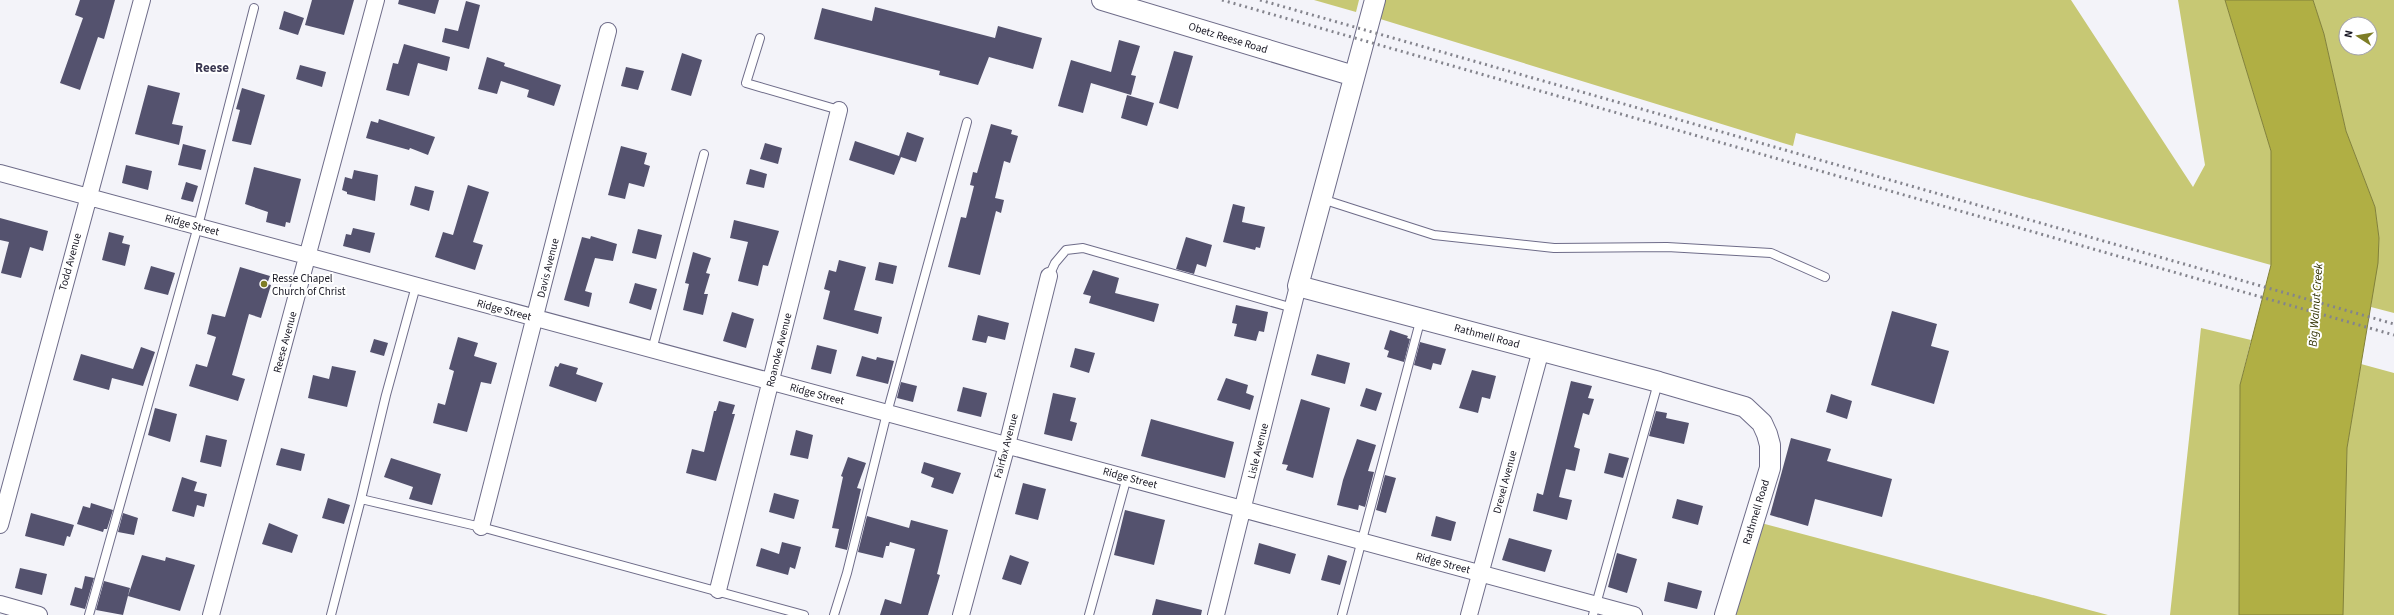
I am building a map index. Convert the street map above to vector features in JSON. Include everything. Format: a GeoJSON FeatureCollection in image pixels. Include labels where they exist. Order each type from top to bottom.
{"type":"FeatureCollection","features":[{"type":"Feature","properties":{"kind":"street","name":"Todd Avenue"},"geometry":{"type":"LineString","coordinates":[[0,525],[142,0]]}},
{"type":"Feature","properties":{"kind":"street","name":"Reese Avenue"},"geometry":{"type":"LineString","coordinates":[[211,615],[376,0]]}},
{"type":"Feature","properties":{"kind":"street","name":"Obetz Reese Road"},"geometry":{"type":"LineString","coordinates":[[1102,0],[1354,76]]}},
{"type":"Feature","properties":{"kind":"street"},"geometry":{"type":"LineString","coordinates":[[1298,286],[1375,0]]}},
{"type":"Feature","properties":{"kind":"street","name":"Davis Avenue"},"geometry":{"type":"LineString","coordinates":[[481,527],[608,32]]}},
{"type":"Feature","properties":{"kind":"street","name":"Roanoke Avenue"},"geometry":{"type":"LineString","coordinates":[[718,590],[772,382],[839,110]]}},
{"type":"Feature","properties":{"kind":"street","name":"Ridge Street"},"geometry":{"type":"LineString","coordinates":[[0,173],[1361,540],[1480,573],[1594,610],[1634,615]]}},
{"type":"Feature","properties":{"kind":"street","name":"Fairfax Avenue"},"geometry":{"type":"LineString","coordinates":[[961,615],[1007,445],[1049,276]]}},
{"type":"Feature","properties":{"kind":"street","name":"Lisle Avenue"},"geometry":{"type":"LineString","coordinates":[[1216,615],[1244,509],[1298,286]]}},
{"type":"Feature","properties":{"kind":"street","name":"Rathmell Road"},"geometry":{"type":"LineString","coordinates":[[1298,286],[1541,350],[1745,407],[1762,423],[1767,434],[1770,445],[1770,468],[1725,615]]}},
{"type":"Feature","properties":{"kind":"street","name":"Drexel Avenue"},"geometry":{"type":"LineString","coordinates":[[1469,615],[1541,350]]}},
{"type":"Feature","properties":{"kind":"street"},"geometry":{"type":"LineString","coordinates":[[0,604],[39,615]]}},
{"type":"Feature","properties":{"kind":"lane"},"geometry":{"type":"LineString","coordinates":[[89,615],[198,226],[254,8]]}},
{"type":"Feature","properties":{"kind":"lane"},"geometry":{"type":"LineString","coordinates":[[760,38],[746,83],[839,110]]}},
{"type":"Feature","properties":{"kind":"lane"},"geometry":{"type":"LineString","coordinates":[[834,615],[847,573],[887,413],[968,122]]}},
{"type":"Feature","properties":{"kind":"lane"},"geometry":{"type":"LineString","coordinates":[[652,350],[704,154]]}},
{"type":"Feature","properties":{"kind":"lane"},"geometry":{"type":"LineString","coordinates":[[1321,199],[1434,234],[1554,248],[1667,248],[1771,253],[1825,277]]}},
{"type":"Feature","properties":{"kind":"lane"},"geometry":{"type":"LineString","coordinates":[[1049,276],[1055,263],[1066,250],[1083,248],[1293,308]]}},
{"type":"Feature","properties":{"kind":"lane"},"geometry":{"type":"LineString","coordinates":[[331,615],[386,395],[416,286]]}},
{"type":"Feature","properties":{"kind":"lane"},"geometry":{"type":"LineString","coordinates":[[1342,615],[1421,318]]}},
{"type":"Feature","properties":{"kind":"lane"},"geometry":{"type":"LineString","coordinates":[[1594,610],[1659,382]]}},
{"type":"Feature","properties":{"kind":"lane"},"geometry":{"type":"LineString","coordinates":[[1089,615],[1127,477]]}},
{"type":"Feature","properties":{"kind":"lane"},"geometry":{"type":"LineString","coordinates":[[361,499],[481,527],[718,590],[804,615]]}},
{"type":"Feature","properties":{"kind":"shaded area"},"geometry":{"type":"Polygon","coordinates":[[[1314,0],[1359,0],[1356,12],[1314,0]]]}},
{"type":"Feature","properties":{"kind":"shaded area"},"geometry":{"type":"Polygon","coordinates":[[[1382,0],[2071,0],[2193,187],[2205,165],[2178,0],[2225,0],[2271,151],[2271,265],[1796,133],[1793,146],[1377,18],[1382,0]]]}},
{"type":"Feature","properties":{"kind":"shaded area"},"geometry":{"type":"Polygon","coordinates":[[[2313,0],[2394,0],[2394,313],[2371,307],[2379,238],[2375,207],[2346,131],[2324,34],[2313,0]]]}},
{"type":"Feature","properties":{"kind":"shaded area"},"geometry":{"type":"Polygon","coordinates":[[[2201,328],[2251,340],[2240,385],[2239,615],[2170,615],[2201,328]]]}},
{"type":"Feature","properties":{"kind":"shaded area"},"geometry":{"type":"Polygon","coordinates":[[[2361,364],[2394,373],[2394,615],[2343,615],[2342,611],[2347,448],[2361,364]]]}},
{"type":"Feature","properties":{"kind":"shaded area"},"geometry":{"type":"Polygon","coordinates":[[[1761,523],[2108,615],[1736,615],[1761,523]]]}},
{"type":"Feature","properties":{"kind":"water","name":"Big Walnut Creek"},"geometry":{"type":"Polygon","coordinates":[[[2225,0],[2313,0],[2324,34],[2346,131],[2375,207],[2379,238],[2378,263],[2347,448],[2343,615],[2239,615],[2240,385],[2271,265],[2271,151],[2225,0]]]}},
{"type":"Feature","properties":{"kind":"building"},"geometry":{"type":"Polygon","coordinates":[[[80,0],[115,0],[104,39],[98,37],[80,90],[60,83],[83,18],[75,15],[80,0]]]}},
{"type":"Feature","properties":{"kind":"building"},"geometry":{"type":"Polygon","coordinates":[[[312,0],[354,0],[344,35],[305,25],[312,0]]]}},
{"type":"Feature","properties":{"kind":"building"},"geometry":{"type":"Polygon","coordinates":[[[399,0],[439,0],[435,14],[398,4],[399,0]]]}},
{"type":"Feature","properties":{"kind":"building"},"geometry":{"type":"Polygon","coordinates":[[[466,1],[480,5],[469,49],[442,42],[445,28],[458,31],[466,1]]]}},
{"type":"Feature","properties":{"kind":"building"},"geometry":{"type":"Polygon","coordinates":[[[875,7],[995,38],[998,26],[1042,38],[1033,69],[989,57],[978,85],[939,75],[940,71],[814,39],[822,8],[872,21],[875,7]]]}},
{"type":"Feature","properties":{"kind":"building"},"geometry":{"type":"Polygon","coordinates":[[[284,11],[304,18],[298,35],[279,29],[284,11]]]}},
{"type":"Feature","properties":{"kind":"building"},"geometry":{"type":"Polygon","coordinates":[[[1119,40],[1140,46],[1131,75],[1136,76],[1131,95],[1091,83],[1083,113],[1058,106],[1071,60],[1111,72],[1119,40]]]}},
{"type":"Feature","properties":{"kind":"building"},"geometry":{"type":"Polygon","coordinates":[[[404,44],[450,57],[447,71],[418,63],[409,96],[386,90],[393,63],[398,64],[404,44]]]}},
{"type":"Feature","properties":{"kind":"building"},"geometry":{"type":"Polygon","coordinates":[[[1174,51],[1193,56],[1178,109],[1159,103],[1174,51]]]}},
{"type":"Feature","properties":{"kind":"building"},"geometry":{"type":"Polygon","coordinates":[[[682,53],[702,60],[691,96],[671,90],[682,53]]]}},
{"type":"Feature","properties":{"kind":"building"},"geometry":{"type":"Polygon","coordinates":[[[487,57],[505,63],[504,66],[561,85],[554,106],[527,97],[529,90],[501,81],[497,94],[478,89],[487,57]]]}},
{"type":"Feature","properties":{"kind":"building"},"geometry":{"type":"Polygon","coordinates":[[[300,65],[326,72],[322,87],[296,79],[300,65]]]}},
{"type":"Feature","properties":{"kind":"building"},"geometry":{"type":"Polygon","coordinates":[[[626,67],[644,71],[638,90],[621,86],[626,67]]]}},
{"type":"Feature","properties":{"kind":"building"},"geometry":{"type":"Polygon","coordinates":[[[148,85],[180,93],[172,124],[183,126],[179,145],[135,134],[148,85]]]}},
{"type":"Feature","properties":{"kind":"building"},"geometry":{"type":"Polygon","coordinates":[[[242,88],[265,95],[251,145],[232,141],[240,110],[236,109],[242,88]]]}},
{"type":"Feature","properties":{"kind":"building"},"geometry":{"type":"Polygon","coordinates":[[[1127,95],[1154,103],[1147,126],[1121,118],[1127,95]]]}},
{"type":"Feature","properties":{"kind":"building"},"geometry":{"type":"Polygon","coordinates":[[[379,119],[435,137],[428,155],[410,148],[409,150],[366,138],[371,121],[378,123],[379,119]]]}},
{"type":"Feature","properties":{"kind":"building"},"geometry":{"type":"Polygon","coordinates":[[[991,124],[1012,130],[1011,134],[1018,136],[1010,163],[1004,161],[995,198],[1004,200],[1001,213],[996,211],[980,275],[948,267],[961,217],[966,218],[974,186],[970,185],[973,172],[977,173],[991,124]]]}},
{"type":"Feature","properties":{"kind":"building"},"geometry":{"type":"Polygon","coordinates":[[[907,132],[924,138],[916,162],[901,157],[894,175],[849,160],[855,141],[899,156],[907,132]]]}},
{"type":"Feature","properties":{"kind":"building"},"geometry":{"type":"Polygon","coordinates":[[[765,143],[782,148],[778,164],[760,159],[765,143]]]}},
{"type":"Feature","properties":{"kind":"building"},"geometry":{"type":"Polygon","coordinates":[[[183,144],[206,150],[201,170],[178,165],[183,144]]]}},
{"type":"Feature","properties":{"kind":"building"},"geometry":{"type":"Polygon","coordinates":[[[621,146],[647,153],[644,164],[650,166],[644,187],[629,183],[625,199],[608,195],[621,146]]]}},
{"type":"Feature","properties":{"kind":"building"},"geometry":{"type":"Polygon","coordinates":[[[126,165],[152,171],[148,190],[122,183],[126,165]]]}},
{"type":"Feature","properties":{"kind":"building"},"geometry":{"type":"Polygon","coordinates":[[[254,167],[301,179],[290,223],[286,222],[285,227],[266,222],[268,212],[245,204],[254,167]]]}},
{"type":"Feature","properties":{"kind":"building"},"geometry":{"type":"Polygon","coordinates":[[[750,169],[767,174],[764,188],[746,184],[750,169]]]}},
{"type":"Feature","properties":{"kind":"building"},"geometry":{"type":"Polygon","coordinates":[[[354,170],[378,175],[375,201],[347,194],[347,192],[342,190],[345,177],[352,179],[354,170]]]}},
{"type":"Feature","properties":{"kind":"building"},"geometry":{"type":"Polygon","coordinates":[[[186,182],[198,186],[193,202],[181,199],[186,182]]]}},
{"type":"Feature","properties":{"kind":"building"},"geometry":{"type":"Polygon","coordinates":[[[468,185],[489,192],[473,242],[483,245],[475,270],[435,257],[443,232],[453,235],[468,185]]]}},
{"type":"Feature","properties":{"kind":"building"},"geometry":{"type":"Polygon","coordinates":[[[415,186],[434,191],[429,211],[410,205],[415,186]]]}},
{"type":"Feature","properties":{"kind":"building"},"geometry":{"type":"Polygon","coordinates":[[[1233,204],[1245,207],[1242,222],[1265,227],[1260,248],[1256,247],[1255,250],[1223,242],[1233,204]]]}},
{"type":"Feature","properties":{"kind":"building"},"geometry":{"type":"Polygon","coordinates":[[[0,218],[48,231],[43,251],[30,247],[21,278],[1,273],[9,242],[0,240],[0,218]]]}},
{"type":"Feature","properties":{"kind":"building"},"geometry":{"type":"Polygon","coordinates":[[[734,220],[779,231],[768,266],[763,265],[758,286],[738,281],[748,242],[730,238],[734,220]]]}},
{"type":"Feature","properties":{"kind":"building"},"geometry":{"type":"Polygon","coordinates":[[[353,228],[375,233],[370,253],[343,246],[346,234],[351,235],[353,228]]]}},
{"type":"Feature","properties":{"kind":"building"},"geometry":{"type":"Polygon","coordinates":[[[638,229],[662,235],[656,259],[632,253],[638,229]]]}},
{"type":"Feature","properties":{"kind":"building"},"geometry":{"type":"Polygon","coordinates":[[[109,232],[124,236],[122,243],[130,245],[125,266],[102,260],[109,232]]]}},
{"type":"Feature","properties":{"kind":"building"},"geometry":{"type":"Polygon","coordinates":[[[591,236],[617,244],[613,261],[595,258],[585,291],[592,293],[589,307],[564,300],[582,237],[590,239],[591,236]]]}},
{"type":"Feature","properties":{"kind":"building"},"geometry":{"type":"Polygon","coordinates":[[[1186,237],[1212,245],[1206,267],[1197,264],[1194,274],[1176,269],[1186,237]]]}},
{"type":"Feature","properties":{"kind":"building"},"geometry":{"type":"Polygon","coordinates":[[[693,252],[711,258],[706,273],[710,274],[704,294],[708,294],[703,315],[683,310],[689,284],[685,283],[693,252]]]}},
{"type":"Feature","properties":{"kind":"building"},"geometry":{"type":"Polygon","coordinates":[[[839,260],[866,267],[854,310],[882,317],[878,334],[823,319],[830,291],[824,289],[829,270],[836,272],[839,260]]]}},
{"type":"Feature","properties":{"kind":"building"},"geometry":{"type":"Polygon","coordinates":[[[879,262],[897,266],[893,284],[875,280],[879,262]]]}},
{"type":"Feature","properties":{"kind":"building"},"geometry":{"type":"Polygon","coordinates":[[[151,266],[175,273],[168,295],[144,289],[151,266]]]}},
{"type":"Feature","properties":{"kind":"building"},"geometry":{"type":"Polygon","coordinates":[[[240,267],[270,276],[267,284],[271,285],[261,318],[249,314],[232,375],[245,379],[238,401],[189,386],[196,364],[207,367],[216,337],[207,334],[212,314],[225,317],[240,267]]]}},
{"type":"Feature","properties":{"kind":"building"},"geometry":{"type":"Polygon","coordinates":[[[1093,270],[1119,278],[1115,293],[1159,304],[1154,322],[1089,303],[1091,296],[1083,294],[1093,270]]]}},
{"type":"Feature","properties":{"kind":"building"},"geometry":{"type":"Polygon","coordinates":[[[635,283],[657,289],[651,310],[629,303],[635,283]]]}},
{"type":"Feature","properties":{"kind":"building"},"geometry":{"type":"Polygon","coordinates":[[[1236,305],[1268,312],[1264,332],[1259,331],[1256,341],[1234,336],[1237,324],[1232,323],[1236,305]]]}},
{"type":"Feature","properties":{"kind":"building"},"geometry":{"type":"Polygon","coordinates":[[[1892,311],[1937,324],[1931,346],[1949,351],[1934,404],[1871,385],[1892,311]]]}},
{"type":"Feature","properties":{"kind":"building"},"geometry":{"type":"Polygon","coordinates":[[[732,312],[754,319],[746,348],[723,341],[732,312]]]}},
{"type":"Feature","properties":{"kind":"building"},"geometry":{"type":"Polygon","coordinates":[[[978,315],[1009,323],[1005,340],[988,336],[986,343],[972,340],[978,315]]]}},
{"type":"Feature","properties":{"kind":"building"},"geometry":{"type":"Polygon","coordinates":[[[1390,330],[1408,336],[1407,338],[1410,339],[1404,362],[1387,357],[1389,351],[1384,349],[1390,330]]]}},
{"type":"Feature","properties":{"kind":"building"},"geometry":{"type":"Polygon","coordinates":[[[458,337],[478,343],[474,356],[497,363],[491,384],[481,382],[467,432],[433,423],[438,403],[445,405],[454,371],[449,369],[458,337]]]}},
{"type":"Feature","properties":{"kind":"building"},"geometry":{"type":"Polygon","coordinates":[[[374,339],[388,343],[384,356],[370,352],[374,339]]]}},
{"type":"Feature","properties":{"kind":"building"},"geometry":{"type":"Polygon","coordinates":[[[1420,342],[1446,349],[1441,365],[1433,363],[1431,370],[1414,365],[1420,342]]]}},
{"type":"Feature","properties":{"kind":"building"},"geometry":{"type":"Polygon","coordinates":[[[817,345],[837,350],[831,374],[811,369],[817,345]]]}},
{"type":"Feature","properties":{"kind":"building"},"geometry":{"type":"Polygon","coordinates":[[[141,347],[155,352],[143,386],[112,378],[109,390],[73,380],[81,354],[133,369],[141,347]]]}},
{"type":"Feature","properties":{"kind":"building"},"geometry":{"type":"Polygon","coordinates":[[[1075,348],[1095,353],[1089,373],[1070,367],[1075,348]]]}},
{"type":"Feature","properties":{"kind":"building"},"geometry":{"type":"Polygon","coordinates":[[[1317,354],[1350,363],[1345,384],[1311,375],[1317,354]]]}},
{"type":"Feature","properties":{"kind":"building"},"geometry":{"type":"Polygon","coordinates":[[[862,356],[876,360],[877,357],[894,361],[888,384],[856,376],[862,356]]]}},
{"type":"Feature","properties":{"kind":"building"},"geometry":{"type":"Polygon","coordinates":[[[560,363],[578,368],[576,374],[603,383],[596,402],[549,386],[555,366],[558,367],[560,363]]]}},
{"type":"Feature","properties":{"kind":"building"},"geometry":{"type":"Polygon","coordinates":[[[332,366],[356,371],[347,407],[308,398],[313,375],[329,379],[332,366]]]}},
{"type":"Feature","properties":{"kind":"building"},"geometry":{"type":"Polygon","coordinates":[[[1472,370],[1496,376],[1490,399],[1482,397],[1478,413],[1459,408],[1472,370]]]}},
{"type":"Feature","properties":{"kind":"building"},"geometry":{"type":"Polygon","coordinates":[[[1226,378],[1248,385],[1246,393],[1254,396],[1250,410],[1217,400],[1226,378]]]}},
{"type":"Feature","properties":{"kind":"building"},"geometry":{"type":"Polygon","coordinates":[[[1571,381],[1592,386],[1588,398],[1594,399],[1589,415],[1583,413],[1574,447],[1580,449],[1575,471],[1566,469],[1559,497],[1572,500],[1567,520],[1533,511],[1537,493],[1543,495],[1571,381]]]}},
{"type":"Feature","properties":{"kind":"building"},"geometry":{"type":"Polygon","coordinates":[[[901,382],[917,386],[913,402],[897,398],[901,382]]]}},
{"type":"Feature","properties":{"kind":"building"},"geometry":{"type":"Polygon","coordinates":[[[963,387],[987,393],[981,417],[957,411],[963,387]]]}},
{"type":"Feature","properties":{"kind":"building"},"geometry":{"type":"Polygon","coordinates":[[[1366,388],[1382,393],[1376,411],[1360,406],[1366,388]]]}},
{"type":"Feature","properties":{"kind":"building"},"geometry":{"type":"Polygon","coordinates":[[[1053,393],[1076,398],[1070,421],[1077,423],[1072,441],[1044,434],[1053,393]]]}},
{"type":"Feature","properties":{"kind":"building"},"geometry":{"type":"Polygon","coordinates":[[[1831,394],[1852,401],[1847,419],[1826,412],[1831,394]]]}},
{"type":"Feature","properties":{"kind":"building"},"geometry":{"type":"Polygon","coordinates":[[[1301,399],[1330,408],[1313,478],[1286,470],[1288,465],[1282,464],[1301,399]]]}},
{"type":"Feature","properties":{"kind":"building"},"geometry":{"type":"Polygon","coordinates":[[[719,401],[735,405],[732,414],[735,414],[716,481],[686,473],[692,449],[704,452],[714,411],[716,411],[719,401]]]}},
{"type":"Feature","properties":{"kind":"building"},"geometry":{"type":"Polygon","coordinates":[[[155,408],[177,414],[170,442],[148,435],[155,408]]]}},
{"type":"Feature","properties":{"kind":"building"},"geometry":{"type":"Polygon","coordinates":[[[1656,411],[1667,413],[1666,418],[1689,423],[1684,444],[1649,436],[1656,411]]]}},
{"type":"Feature","properties":{"kind":"building"},"geometry":{"type":"Polygon","coordinates":[[[1151,419],[1234,442],[1225,478],[1141,456],[1151,419]]]}},
{"type":"Feature","properties":{"kind":"building"},"geometry":{"type":"Polygon","coordinates":[[[796,430],[813,435],[808,459],[790,455],[796,430]]]}},
{"type":"Feature","properties":{"kind":"building"},"geometry":{"type":"Polygon","coordinates":[[[206,435],[227,440],[221,467],[200,462],[206,435]]]}},
{"type":"Feature","properties":{"kind":"building"},"geometry":{"type":"Polygon","coordinates":[[[1791,438],[1831,449],[1827,461],[1892,479],[1882,517],[1815,499],[1808,526],[1770,515],[1791,438]]]}},
{"type":"Feature","properties":{"kind":"building"},"geometry":{"type":"Polygon","coordinates":[[[1357,439],[1376,445],[1368,471],[1374,472],[1365,507],[1359,505],[1358,510],[1337,505],[1343,480],[1357,439]]]}},
{"type":"Feature","properties":{"kind":"building"},"geometry":{"type":"Polygon","coordinates":[[[281,448],[305,454],[301,471],[276,465],[281,448]]]}},
{"type":"Feature","properties":{"kind":"building"},"geometry":{"type":"Polygon","coordinates":[[[1609,453],[1629,458],[1623,478],[1604,473],[1609,453]]]}},
{"type":"Feature","properties":{"kind":"building"},"geometry":{"type":"Polygon","coordinates":[[[848,457],[866,463],[857,488],[861,489],[847,550],[835,547],[839,529],[832,528],[843,477],[841,476],[848,457]]]}},
{"type":"Feature","properties":{"kind":"building"},"geometry":{"type":"Polygon","coordinates":[[[391,458],[441,474],[432,505],[409,499],[413,487],[384,477],[391,458]]]}},
{"type":"Feature","properties":{"kind":"building"},"geometry":{"type":"Polygon","coordinates":[[[924,462],[961,473],[953,494],[931,487],[934,478],[921,473],[924,462]]]}},
{"type":"Feature","properties":{"kind":"building"},"geometry":{"type":"Polygon","coordinates":[[[1385,475],[1396,478],[1386,513],[1376,510],[1385,475]]]}},
{"type":"Feature","properties":{"kind":"building"},"geometry":{"type":"Polygon","coordinates":[[[182,477],[197,482],[194,491],[207,494],[204,507],[197,505],[194,517],[172,511],[182,477]]]}},
{"type":"Feature","properties":{"kind":"building"},"geometry":{"type":"Polygon","coordinates":[[[1023,483],[1046,489],[1038,520],[1015,514],[1023,483]]]}},
{"type":"Feature","properties":{"kind":"building"},"geometry":{"type":"Polygon","coordinates":[[[774,493],[799,500],[794,519],[769,512],[774,493]]]}},
{"type":"Feature","properties":{"kind":"building"},"geometry":{"type":"Polygon","coordinates":[[[328,498],[350,505],[344,524],[322,518],[328,498]]]}},
{"type":"Feature","properties":{"kind":"building"},"geometry":{"type":"Polygon","coordinates":[[[1677,499],[1703,506],[1698,525],[1672,518],[1677,499]]]}},
{"type":"Feature","properties":{"kind":"building"},"geometry":{"type":"Polygon","coordinates":[[[91,503],[113,510],[107,529],[104,529],[103,532],[77,524],[83,506],[90,508],[91,503]]]}},
{"type":"Feature","properties":{"kind":"building"},"geometry":{"type":"Polygon","coordinates":[[[1125,510],[1165,520],[1154,565],[1114,555],[1125,510]]]}},
{"type":"Feature","properties":{"kind":"building"},"geometry":{"type":"Polygon","coordinates":[[[31,513],[74,525],[70,537],[67,536],[64,546],[25,536],[31,513]]]}},
{"type":"Feature","properties":{"kind":"building"},"geometry":{"type":"Polygon","coordinates":[[[123,513],[138,518],[134,535],[118,532],[123,513]]]}},
{"type":"Feature","properties":{"kind":"building"},"geometry":{"type":"Polygon","coordinates":[[[867,516],[909,528],[911,520],[948,530],[937,574],[940,575],[928,615],[880,615],[885,599],[901,604],[915,549],[890,542],[889,546],[886,546],[883,558],[858,552],[867,516]]]}},
{"type":"Feature","properties":{"kind":"building"},"geometry":{"type":"Polygon","coordinates":[[[1436,516],[1456,522],[1451,541],[1431,536],[1436,516]]]}},
{"type":"Feature","properties":{"kind":"building"},"geometry":{"type":"Polygon","coordinates":[[[269,523],[298,535],[292,553],[262,544],[269,523]]]}},
{"type":"Feature","properties":{"kind":"building"},"geometry":{"type":"Polygon","coordinates":[[[1509,538],[1552,550],[1545,572],[1502,560],[1509,538]]]}},
{"type":"Feature","properties":{"kind":"building"},"geometry":{"type":"Polygon","coordinates":[[[782,542],[801,547],[795,569],[790,567],[788,575],[756,566],[761,548],[779,554],[782,542]]]}},
{"type":"Feature","properties":{"kind":"building"},"geometry":{"type":"Polygon","coordinates":[[[1259,543],[1296,554],[1290,574],[1254,564],[1259,543]]]}},
{"type":"Feature","properties":{"kind":"building"},"geometry":{"type":"Polygon","coordinates":[[[1617,553],[1637,559],[1627,593],[1608,587],[1617,553]]]}},
{"type":"Feature","properties":{"kind":"building"},"geometry":{"type":"Polygon","coordinates":[[[142,555],[165,561],[166,557],[195,565],[180,611],[128,596],[142,555]]]}},
{"type":"Feature","properties":{"kind":"building"},"geometry":{"type":"Polygon","coordinates":[[[1010,555],[1029,562],[1021,585],[1002,579],[1010,555]]]}},
{"type":"Feature","properties":{"kind":"building"},"geometry":{"type":"Polygon","coordinates":[[[1328,555],[1347,561],[1340,585],[1321,580],[1328,555]]]}},
{"type":"Feature","properties":{"kind":"building"},"geometry":{"type":"Polygon","coordinates":[[[20,568],[47,574],[42,595],[15,588],[20,568]]]}},
{"type":"Feature","properties":{"kind":"building"},"geometry":{"type":"Polygon","coordinates":[[[85,576],[94,578],[85,609],[70,605],[75,587],[82,589],[85,576]]]}},
{"type":"Feature","properties":{"kind":"building"},"geometry":{"type":"Polygon","coordinates":[[[104,581],[130,588],[123,615],[96,610],[104,581]]]}},
{"type":"Feature","properties":{"kind":"building"},"geometry":{"type":"Polygon","coordinates":[[[1668,582],[1702,591],[1697,609],[1664,601],[1668,582]]]}},
{"type":"Feature","properties":{"kind":"building"},"geometry":{"type":"Polygon","coordinates":[[[1156,599],[1202,610],[1201,615],[1152,615],[1156,599]]]}},
{"type":"Feature","properties":{"kind":"railway"},"geometry":{"type":"LineString","coordinates":[[1222,0],[2394,335]]}},
{"type":"Feature","properties":{"kind":"railway"},"geometry":{"type":"LineString","coordinates":[[1260,0],[2394,324]]}},
{"type":"Feature","properties":{"kind":"place","name":"Resse Chapel Church of Christ"},"geometry":{"type":"Point","coordinates":[264,284]}},
{"type":"Feature","properties":{"kind":"district","name":"Reese"},"geometry":{"type":"Point","coordinates":[212,68]}}]}
